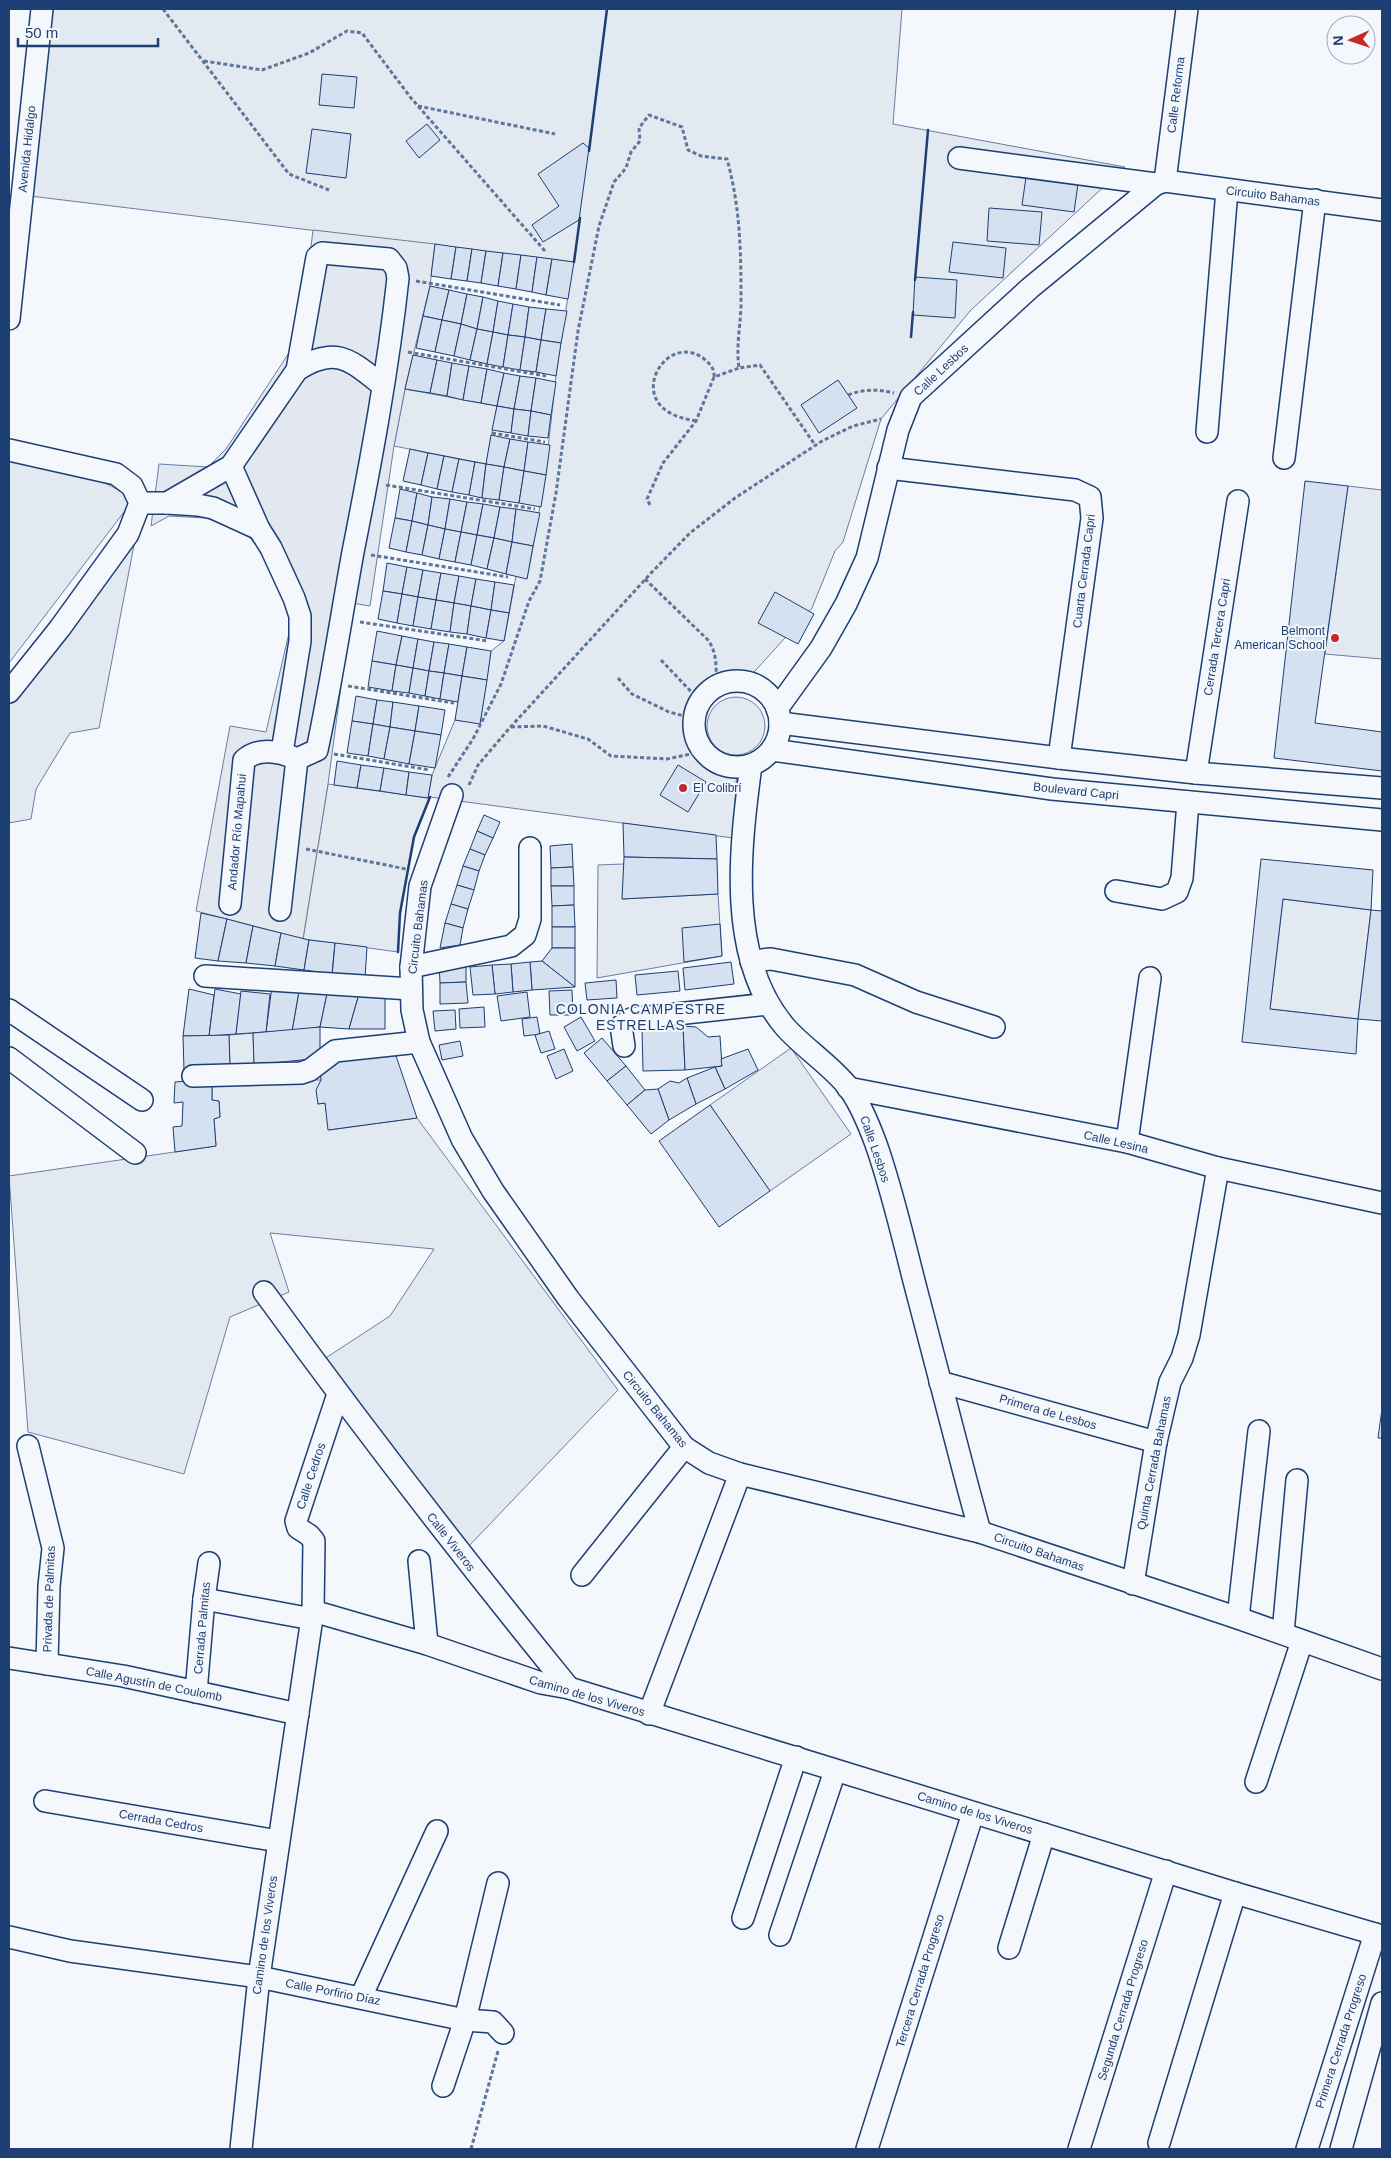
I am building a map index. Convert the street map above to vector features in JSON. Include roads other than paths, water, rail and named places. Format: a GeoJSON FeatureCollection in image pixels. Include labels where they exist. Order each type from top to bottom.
{"type":"FeatureCollection","features":[{"type":"Feature","properties":{"kind":"street","name":"Avenida Hidalgo"},"geometry":{"type":"LineString","coordinates":[[9,306],[42,9]]}},
{"type":"Feature","properties":{"kind":"street","name":"Calle Reforma"},"geometry":{"type":"LineString","coordinates":[[1160,182],[1187,9]]}},
{"type":"Feature","properties":{"kind":"street","name":"Circuito Bahamas"},"geometry":{"type":"LineString","coordinates":[[959,158],[1315,200],[1382,210]]}},
{"type":"Feature","properties":{"kind":"street","name":"Calle Lesbos"},"geometry":{"type":"LineString","coordinates":[[888,468],[907,405],[1030,288],[1160,182]]}},
{"type":"Feature","properties":{"kind":"street"},"geometry":{"type":"LineString","coordinates":[[1207,432],[1226,190]]}},
{"type":"Feature","properties":{"kind":"street"},"geometry":{"type":"LineString","coordinates":[[1284,458],[1315,200]]}},
{"type":"Feature","properties":{"kind":"street"},"geometry":{"type":"LineString","coordinates":[[167,503],[231,466],[297,370],[316,257],[322,253],[389,258],[396,268],[398,278],[390,349],[382,385],[368,482],[341,620],[332,683],[317,750],[289,755]]}},
{"type":"Feature","properties":{"kind":"street"},"geometry":{"type":"LineString","coordinates":[[297,370],[318,358],[338,357],[359,367],[382,385]]}},
{"type":"Feature","properties":{"kind":"street"},"geometry":{"type":"LineString","coordinates":[[9,450],[116,474],[132,486],[140,503],[128,534],[60,628],[9,692]]}},
{"type":"Feature","properties":{"kind":"street"},"geometry":{"type":"LineString","coordinates":[[231,466],[300,616],[300,641],[289,755],[289,845],[280,910]]}},
{"type":"Feature","properties":{"kind":"street"},"geometry":{"type":"LineString","coordinates":[[779,716],[846,604],[867,558],[888,468]]}},
{"type":"Feature","properties":{"kind":"street","name":"Cuarta Cerrada Capri"},"geometry":{"type":"LineString","coordinates":[[888,468],[1076,490],[1090,497],[1092,518],[1059,758]]}},
{"type":"Feature","properties":{"kind":"street","name":"Cerrada Tercera Capri"},"geometry":{"type":"LineString","coordinates":[[1196,773],[1238,502]]}},
{"type":"Feature","properties":{"kind":"street"},"geometry":{"type":"LineString","coordinates":[[140,503],[198,505],[213,508],[259,530]]}},
{"type":"Feature","properties":{"kind":"street"},"geometry":{"type":"LineString","coordinates":[[732,681],[746,682],[760,687],[770,696],[779,716],[778,737],[772,750],[762,759],[751,765],[737,767],[723,764],[710,758],[701,747],[696,734],[698,711],[707,694],[716,687],[732,681]]}},
{"type":"Feature","properties":{"kind":"street"},"geometry":{"type":"LineString","coordinates":[[779,716],[1059,758],[1196,773],[1382,788]]}},
{"type":"Feature","properties":{"kind":"street","name":"Boulevard Capri"},"geometry":{"type":"LineString","coordinates":[[772,750],[1052,789],[1382,820]]}},
{"type":"Feature","properties":{"kind":"street","name":"Andador Río Mapahui"},"geometry":{"type":"LineString","coordinates":[[230,904],[244,760],[252,753],[289,755]]}},
{"type":"Feature","properties":{"kind":"street","name":"Calle Lesbos"},"geometry":{"type":"LineString","coordinates":[[751,765],[742,854],[741,905],[751,961],[768,1004],[786,1028],[848,1088],[864,1116],[876,1145],[894,1206],[980,1532]]}},
{"type":"Feature","properties":{"kind":"street","name":"Circuito Bahamas"},"geometry":{"type":"LineString","coordinates":[[452,795],[420,886],[411,967],[412,1010],[419,1042],[462,1139],[493,1191],[568,1298],[684,1448],[709,1463],[740,1474],[980,1532],[1238,1618],[1382,1669]]}},
{"type":"Feature","properties":{"kind":"street"},"geometry":{"type":"LineString","coordinates":[[1116,891],[1162,899],[1177,892],[1182,878],[1188,802]]}},
{"type":"Feature","properties":{"kind":"street"},"geometry":{"type":"LineString","coordinates":[[411,967],[511,946],[525,935],[530,919],[530,848]]}},
{"type":"Feature","properties":{"kind":"street"},"geometry":{"type":"LineString","coordinates":[[751,961],[771,959],[855,975],[916,1002],[994,1027]]}},
{"type":"Feature","properties":{"kind":"street"},"geometry":{"type":"LineString","coordinates":[[204,976],[411,989]]}},
{"type":"Feature","properties":{"kind":"street"},"geometry":{"type":"LineString","coordinates":[[1127,1142],[1150,978]]}},
{"type":"Feature","properties":{"kind":"street"},"geometry":{"type":"LineString","coordinates":[[624,1046],[621,1026],[631,1019],[768,1004]]}},
{"type":"Feature","properties":{"kind":"street"},"geometry":{"type":"LineString","coordinates":[[9,1010],[142,1100]]}},
{"type":"Feature","properties":{"kind":"street"},"geometry":{"type":"LineString","coordinates":[[193,1076],[301,1073],[310,1070],[336,1051],[419,1042]]}},
{"type":"Feature","properties":{"kind":"street"},"geometry":{"type":"LineString","coordinates":[[9,1058],[135,1153]]}},
{"type":"Feature","properties":{"kind":"street","name":"Calle Lesina"},"geometry":{"type":"LineString","coordinates":[[848,1088],[1127,1142],[1218,1168],[1382,1203]]}},
{"type":"Feature","properties":{"kind":"street","name":"Quinta Cerrada Bahamas"},"geometry":{"type":"LineString","coordinates":[[1132,1584],[1156,1442],[1170,1382],[1182,1358],[1189,1335],[1218,1168]]}},
{"type":"Feature","properties":{"kind":"street","name":"Calle Viveros"},"geometry":{"type":"LineString","coordinates":[[264,1292],[338,1394],[461,1556],[568,1688]]}},
{"type":"Feature","properties":{"kind":"street","name":"Primera de Lesbos"},"geometry":{"type":"LineString","coordinates":[[940,1382],[1156,1442]]}},
{"type":"Feature","properties":{"kind":"street","name":"Calle Cedros"},"geometry":{"type":"LineString","coordinates":[[312,1615],[314,1541],[309,1535],[298,1528],[296,1522],[338,1394]]}},
{"type":"Feature","properties":{"kind":"street"},"geometry":{"type":"LineString","coordinates":[[1238,1618],[1259,1431]]}},
{"type":"Feature","properties":{"kind":"street","name":"Privada de Palmitas"},"geometry":{"type":"LineString","coordinates":[[28,1446],[53,1548],[49,1586],[47,1664]]}},
{"type":"Feature","properties":{"kind":"street"},"geometry":{"type":"LineString","coordinates":[[582,1575],[684,1448]]}},
{"type":"Feature","properties":{"kind":"street"},"geometry":{"type":"LineString","coordinates":[[649,1714],[740,1474]]}},
{"type":"Feature","properties":{"kind":"street"},"geometry":{"type":"LineString","coordinates":[[1256,1782],[1292,1637],[1297,1480]]}},
{"type":"Feature","properties":{"kind":"street"},"geometry":{"type":"LineString","coordinates":[[419,1561],[427,1644]]}},
{"type":"Feature","properties":{"kind":"street","name":"Cerrada Palmitas"},"geometry":{"type":"LineString","coordinates":[[196,1692],[209,1563]]}},
{"type":"Feature","properties":{"kind":"street"},"geometry":{"type":"LineString","coordinates":[[204,1599],[312,1615]]}},
{"type":"Feature","properties":{"kind":"street","name":"Camino de los Viveros"},"geometry":{"type":"LineString","coordinates":[[241,2149],[259,1977],[312,1615],[427,1644],[541,1683],[568,1688],[1235,1894],[1379,1935]]}},
{"type":"Feature","properties":{"kind":"street","name":"Calle Agustín de Coulomb"},"geometry":{"type":"LineString","coordinates":[[9,1658],[123,1676],[298,1714]]}},
{"type":"Feature","properties":{"kind":"street"},"geometry":{"type":"LineString","coordinates":[[743,1918],[796,1757]]}},
{"type":"Feature","properties":{"kind":"street"},"geometry":{"type":"LineString","coordinates":[[780,1935],[835,1771]]}},
{"type":"Feature","properties":{"kind":"street","name":"Cerrada Cedros"},"geometry":{"type":"LineString","coordinates":[[45,1801],[278,1841]]}},
{"type":"Feature","properties":{"kind":"street","name":"Tercera Cerrada Progreso"},"geometry":{"type":"LineString","coordinates":[[867,2149],[973,1813]]}},
{"type":"Feature","properties":{"kind":"street"},"geometry":{"type":"LineString","coordinates":[[362,1997],[437,1831]]}},
{"type":"Feature","properties":{"kind":"street"},"geometry":{"type":"LineString","coordinates":[[1009,1948],[1044,1834]]}},
{"type":"Feature","properties":{"kind":"street","name":"Segunda Cerrada Progreso"},"geometry":{"type":"LineString","coordinates":[[1079,2149],[1166,1872]]}},
{"type":"Feature","properties":{"kind":"street"},"geometry":{"type":"LineString","coordinates":[[443,2086],[465,2020],[498,1883]]}},
{"type":"Feature","properties":{"kind":"street"},"geometry":{"type":"LineString","coordinates":[[1159,2143],[1235,1894]]}},
{"type":"Feature","properties":{"kind":"street","name":"Primera Cerrada Progreso"},"geometry":{"type":"LineString","coordinates":[[1307,2149],[1379,1935]]}},
{"type":"Feature","properties":{"kind":"street","name":"Calle Porfirio Díaz"},"geometry":{"type":"LineString","coordinates":[[9,1937],[70,1951],[259,1977],[465,2020],[494,2022],[503,2033]]}},
{"type":"Feature","properties":{"kind":"street"},"geometry":{"type":"LineString","coordinates":[[1341,2149],[1382,2003]]}},
{"type":"Feature","properties":{"kind":"place","name":"Belmont American School"},"geometry":{"type":"Point","coordinates":[1335,638]}},
{"type":"Feature","properties":{"kind":"place","name":"El Colibrí"},"geometry":{"type":"Point","coordinates":[683,788]}},
{"type":"Feature","properties":{"kind":"district","name":"COLONIA CAMPESTRE ESTRELLAS"},"geometry":{"type":"Point","coordinates":[641,1018]}}]}
